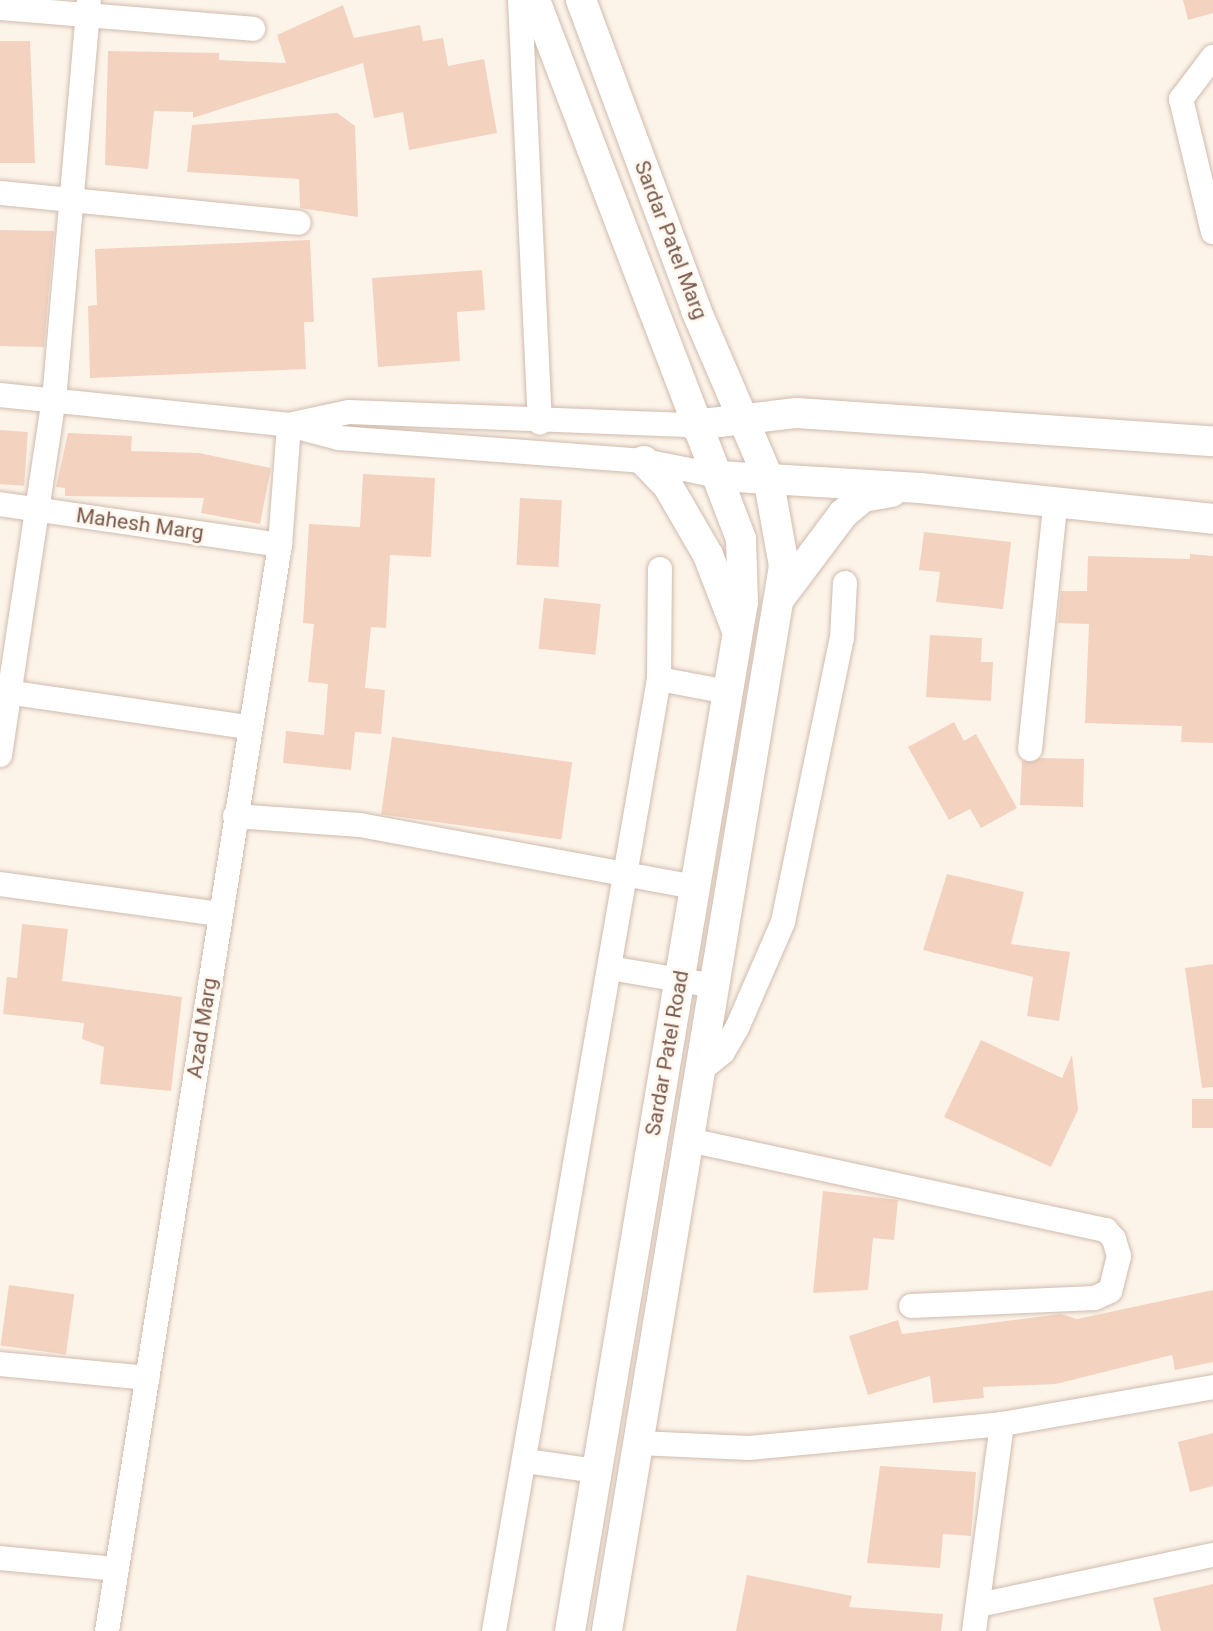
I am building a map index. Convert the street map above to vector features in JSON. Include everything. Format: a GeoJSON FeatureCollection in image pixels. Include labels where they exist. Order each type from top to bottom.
{"type":"FeatureCollection","features":[{"type":"Feature","properties":{"kind":"street"},"geometry":{"type":"LineString","coordinates":[[520,0],[540,424]]}},
{"type":"Feature","properties":{"kind":"street","name":"Sardar Patel Road"},"geometry":{"type":"LineString","coordinates":[[535,0],[693,425],[719,476],[741,539],[738,631],[570,1631]]}},
{"type":"Feature","properties":{"kind":"street","name":"Sardar Patel Marg"},"geometry":{"type":"LineString","coordinates":[[581,0],[768,477]]}},
{"type":"Feature","properties":{"kind":"street"},"geometry":{"type":"LineString","coordinates":[[0,8],[88,8],[253,29]]}},
{"type":"Feature","properties":{"kind":"street"},"geometry":{"type":"LineString","coordinates":[[0,755],[5,692],[54,400],[88,8]]}},
{"type":"Feature","properties":{"kind":"street"},"geometry":{"type":"LineString","coordinates":[[1213,57],[1181,99],[1213,232]]}},
{"type":"Feature","properties":{"kind":"street"},"geometry":{"type":"LineString","coordinates":[[0,193],[298,223]]}},
{"type":"Feature","properties":{"kind":"street"},"geometry":{"type":"LineString","coordinates":[[0,395],[289,425],[340,438],[644,461],[719,476],[919,488],[1055,506],[1213,519]]}},
{"type":"Feature","properties":{"kind":"street"},"geometry":{"type":"LineString","coordinates":[[289,425],[349,412],[540,424],[693,425],[743,415],[797,413],[1213,441]]}},
{"type":"Feature","properties":{"kind":"street","name":"Azad Marg"},"geometry":{"type":"LineString","coordinates":[[107,1631],[248,727],[280,545],[289,425]]}},
{"type":"Feature","properties":{"kind":"street"},"geometry":{"type":"LineString","coordinates":[[644,461],[668,486],[708,555],[738,631]]}},
{"type":"Feature","properties":{"kind":"street","name":"Sardar Patel Road"},"geometry":{"type":"LineString","coordinates":[[607,1631],[784,566],[768,477]]}},
{"type":"Feature","properties":{"kind":"street"},"geometry":{"type":"LineString","coordinates":[[779,598],[863,497],[919,488]]}},
{"type":"Feature","properties":{"kind":"street","name":"Mahesh Marg"},"geometry":{"type":"LineString","coordinates":[[0,504],[280,545]]}},
{"type":"Feature","properties":{"kind":"street"},"geometry":{"type":"LineString","coordinates":[[1030,748],[1055,506]]}},
{"type":"Feature","properties":{"kind":"street"},"geometry":{"type":"LineString","coordinates":[[494,1631],[526,1461],[659,679],[660,569]]}},
{"type":"Feature","properties":{"kind":"street"},"geometry":{"type":"LineString","coordinates":[[670,1037],[703,1056],[723,1052],[737,1028],[783,922],[842,638],[845,583]]}},
{"type":"Feature","properties":{"kind":"street"},"geometry":{"type":"LineString","coordinates":[[659,679],[728,692]]}},
{"type":"Feature","properties":{"kind":"street"},"geometry":{"type":"LineString","coordinates":[[5,692],[248,727]]}},
{"type":"Feature","properties":{"kind":"street"},"geometry":{"type":"LineString","coordinates":[[235,816],[360,825],[695,887]]}},
{"type":"Feature","properties":{"kind":"street"},"geometry":{"type":"LineString","coordinates":[[0,884],[220,914]]}},
{"type":"Feature","properties":{"kind":"street"},"geometry":{"type":"LineString","coordinates":[[610,968],[715,986]]}},
{"type":"Feature","properties":{"kind":"street"},"geometry":{"type":"LineString","coordinates":[[689,1140],[1106,1230],[1114,1239],[1119,1256],[1110,1291],[1096,1298],[911,1306]]}},
{"type":"Feature","properties":{"kind":"street"},"geometry":{"type":"LineString","coordinates":[[0,1364],[147,1378]]}},
{"type":"Feature","properties":{"kind":"street"},"geometry":{"type":"LineString","coordinates":[[638,1443],[749,1448],[1002,1424],[1213,1387]]}},
{"type":"Feature","properties":{"kind":"street"},"geometry":{"type":"LineString","coordinates":[[974,1631],[1002,1424]]}},
{"type":"Feature","properties":{"kind":"street"},"geometry":{"type":"LineString","coordinates":[[526,1461],[597,1471]]}},
{"type":"Feature","properties":{"kind":"street"},"geometry":{"type":"LineString","coordinates":[[979,1605],[1213,1555]]}},
{"type":"Feature","properties":{"kind":"street"},"geometry":{"type":"LineString","coordinates":[[0,1558],[116,1569]]}},
{"type":"Feature","properties":{"kind":"building"},"geometry":{"type":"Polygon","coordinates":[[[1183,0],[1213,0],[1213,13],[1188,20],[1183,0]]]}},
{"type":"Feature","properties":{"kind":"building"},"geometry":{"type":"Polygon","coordinates":[[[343,5],[354,38],[420,25],[423,41],[443,38],[448,66],[484,59],[497,133],[409,150],[403,112],[374,118],[363,63],[193,118],[193,112],[154,111],[148,169],[105,165],[108,51],[219,53],[219,60],[286,63],[277,35],[343,5]]]}},
{"type":"Feature","properties":{"kind":"building"},"geometry":{"type":"Polygon","coordinates":[[[0,41],[30,41],[35,163],[0,163],[0,41]]]}},
{"type":"Feature","properties":{"kind":"building"},"geometry":{"type":"Polygon","coordinates":[[[337,113],[355,126],[358,217],[300,208],[299,179],[187,172],[192,125],[337,113]]]}},
{"type":"Feature","properties":{"kind":"building"},"geometry":{"type":"Polygon","coordinates":[[[0,230],[54,231],[44,347],[0,346],[0,230]]]}},
{"type":"Feature","properties":{"kind":"building"},"geometry":{"type":"Polygon","coordinates":[[[310,240],[314,322],[304,322],[306,369],[90,378],[88,306],[97,305],[95,249],[310,240]]]}},
{"type":"Feature","properties":{"kind":"building"},"geometry":{"type":"Polygon","coordinates":[[[482,270],[485,310],[457,312],[460,361],[378,367],[372,278],[482,270]]]}},
{"type":"Feature","properties":{"kind":"building"},"geometry":{"type":"Polygon","coordinates":[[[0,430],[28,432],[24,486],[0,484],[0,430]]]}},
{"type":"Feature","properties":{"kind":"building"},"geometry":{"type":"Polygon","coordinates":[[[68,433],[132,436],[131,451],[199,453],[271,468],[260,524],[201,513],[204,498],[65,496],[65,488],[56,487],[68,433]]]}},
{"type":"Feature","properties":{"kind":"building"},"geometry":{"type":"Polygon","coordinates":[[[363,474],[435,478],[431,557],[390,555],[386,628],[371,627],[365,688],[385,690],[381,734],[355,732],[351,770],[283,763],[286,731],[324,735],[328,684],[308,682],[314,624],[303,623],[309,524],[360,527],[363,474]]]}},
{"type":"Feature","properties":{"kind":"building"},"geometry":{"type":"Polygon","coordinates":[[[520,498],[562,500],[558,567],[516,565],[520,498]]]}},
{"type":"Feature","properties":{"kind":"building"},"geometry":{"type":"Polygon","coordinates":[[[924,532],[1011,542],[1003,609],[936,602],[940,572],[919,570],[924,532]]]}},
{"type":"Feature","properties":{"kind":"building"},"geometry":{"type":"Polygon","coordinates":[[[1190,554],[1213,556],[1213,743],[1181,742],[1182,726],[1085,723],[1089,624],[1058,623],[1061,591],[1087,591],[1088,556],[1190,559],[1190,554]]]}},
{"type":"Feature","properties":{"kind":"building"},"geometry":{"type":"Polygon","coordinates":[[[544,598],[601,604],[595,655],[539,649],[544,598]]]}},
{"type":"Feature","properties":{"kind":"building"},"geometry":{"type":"Polygon","coordinates":[[[930,635],[982,638],[981,662],[993,662],[991,701],[926,697],[930,635]]]}},
{"type":"Feature","properties":{"kind":"building"},"geometry":{"type":"Polygon","coordinates":[[[954,722],[964,741],[976,734],[1017,808],[981,828],[970,809],[949,820],[908,747],[954,722]]]}},
{"type":"Feature","properties":{"kind":"building"},"geometry":{"type":"Polygon","coordinates":[[[392,737],[572,762],[561,840],[381,814],[392,737]]]}},
{"type":"Feature","properties":{"kind":"building"},"geometry":{"type":"Polygon","coordinates":[[[1042,758],[1084,759],[1083,807],[1020,805],[1022,761],[1042,758]]]}},
{"type":"Feature","properties":{"kind":"building"},"geometry":{"type":"Polygon","coordinates":[[[947,874],[1024,892],[1011,944],[1070,952],[1059,1021],[1027,1016],[1033,977],[923,950],[947,874]]]}},
{"type":"Feature","properties":{"kind":"building"},"geometry":{"type":"Polygon","coordinates":[[[22,924],[68,929],[62,981],[182,997],[171,1091],[100,1084],[104,1047],[82,1039],[84,1023],[3,1014],[7,977],[17,978],[22,924]]]}},
{"type":"Feature","properties":{"kind":"building"},"geometry":{"type":"Polygon","coordinates":[[[1213,964],[1213,1087],[1202,1088],[1185,968],[1213,964]]]}},
{"type":"Feature","properties":{"kind":"building"},"geometry":{"type":"Polygon","coordinates":[[[981,1040],[1062,1078],[1072,1055],[1078,1110],[1051,1167],[944,1117],[981,1040]]]}},
{"type":"Feature","properties":{"kind":"building"},"geometry":{"type":"Polygon","coordinates":[[[1192,1099],[1213,1099],[1213,1128],[1192,1128],[1192,1099]]]}},
{"type":"Feature","properties":{"kind":"building"},"geometry":{"type":"Polygon","coordinates":[[[823,1191],[898,1200],[894,1240],[873,1238],[868,1290],[813,1293],[823,1191]]]}},
{"type":"Feature","properties":{"kind":"building"},"geometry":{"type":"Polygon","coordinates":[[[9,1285],[74,1294],[66,1355],[1,1345],[9,1285]]]}},
{"type":"Feature","properties":{"kind":"building"},"geometry":{"type":"Polygon","coordinates":[[[1213,1290],[1213,1362],[1175,1370],[1172,1355],[1056,1384],[983,1387],[984,1398],[933,1403],[930,1376],[868,1395],[849,1336],[898,1320],[902,1334],[1061,1314],[1077,1319],[1213,1290]]]}},
{"type":"Feature","properties":{"kind":"building"},"geometry":{"type":"Polygon","coordinates":[[[1213,1433],[1213,1486],[1190,1492],[1178,1442],[1213,1433]]]}},
{"type":"Feature","properties":{"kind":"building"},"geometry":{"type":"Polygon","coordinates":[[[880,1466],[976,1472],[971,1536],[943,1534],[940,1568],[867,1563],[880,1466]]]}},
{"type":"Feature","properties":{"kind":"building"},"geometry":{"type":"Polygon","coordinates":[[[747,1575],[852,1596],[849,1607],[943,1614],[941,1631],[736,1631],[747,1575]]]}},
{"type":"Feature","properties":{"kind":"building"},"geometry":{"type":"Polygon","coordinates":[[[1213,1584],[1213,1631],[1161,1631],[1153,1598],[1213,1584]]]}}]}
